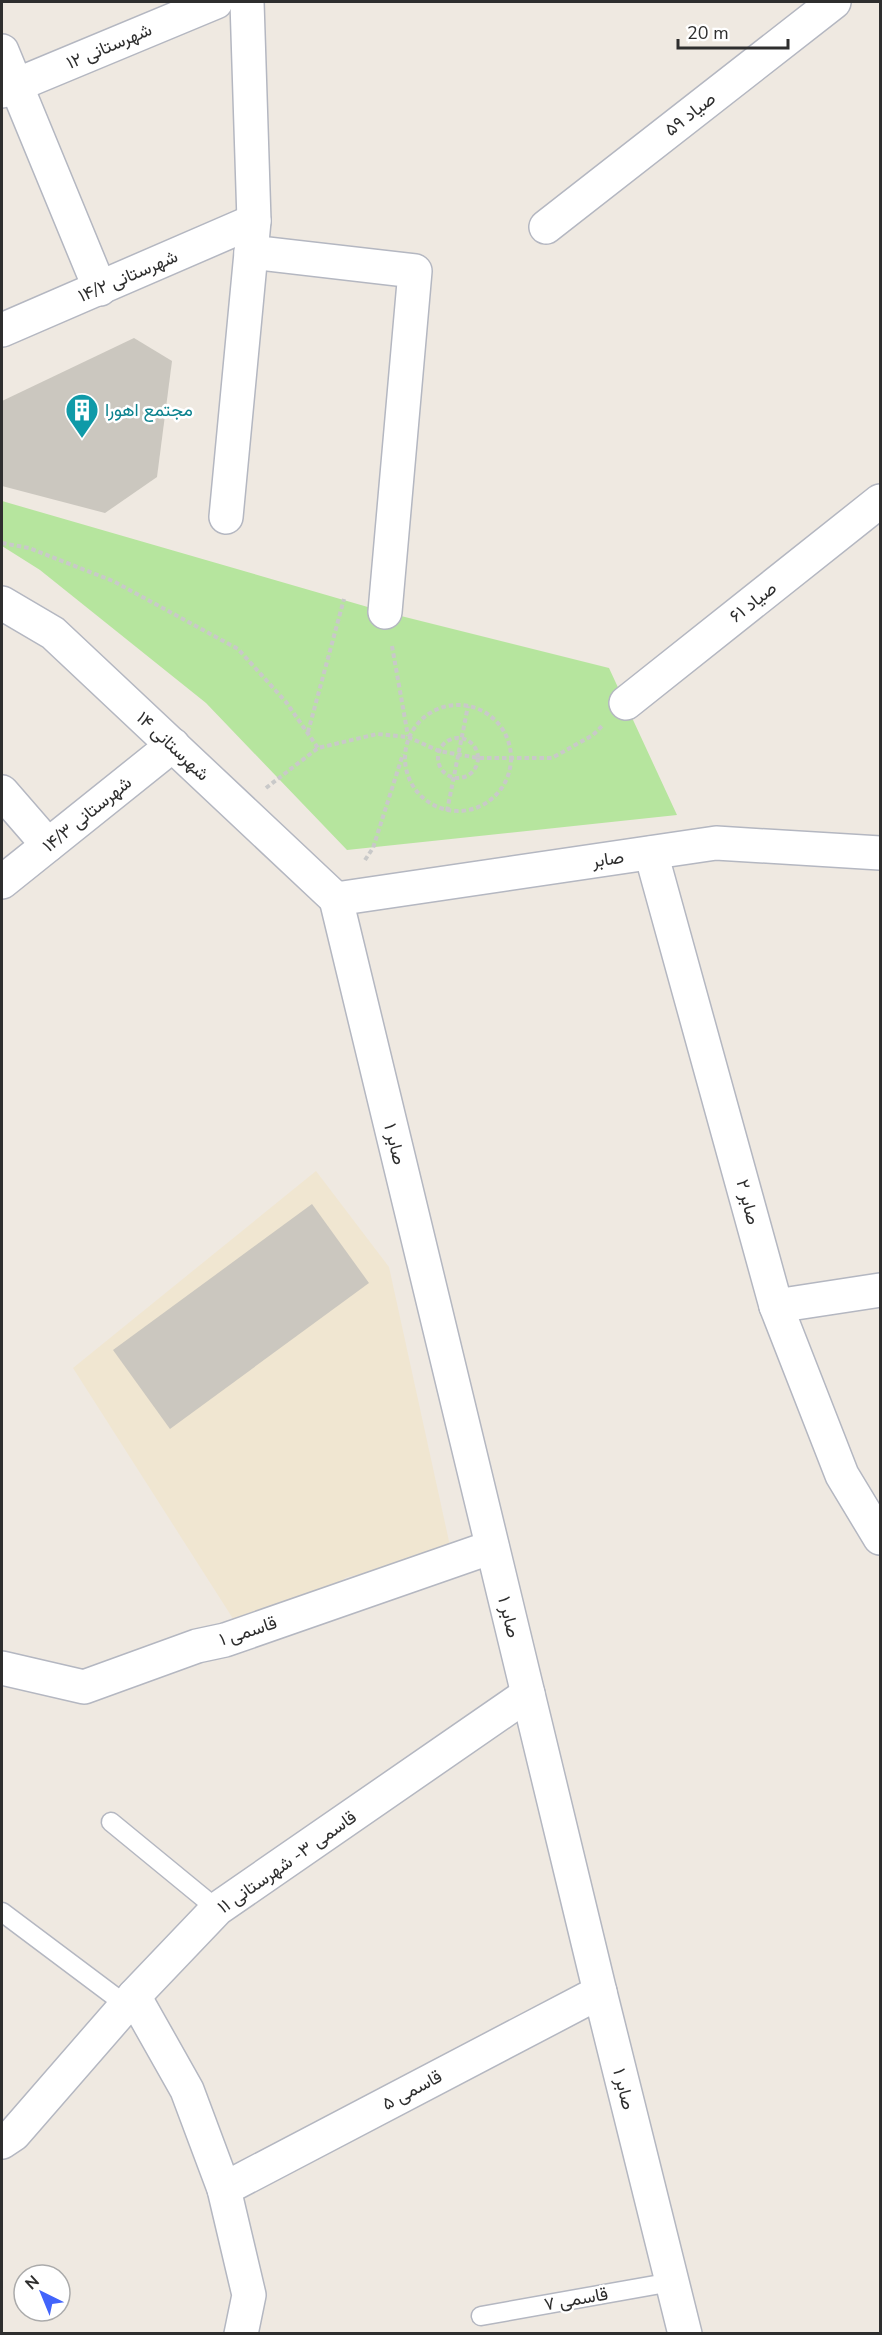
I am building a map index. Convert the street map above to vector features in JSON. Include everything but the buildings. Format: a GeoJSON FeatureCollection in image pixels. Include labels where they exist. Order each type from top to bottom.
{"type":"FeatureCollection","features":[{"type":"Feature","properties":{"kind":"street","name":"شهرستانی ۱۲"},"geometry":{"type":"LineString","coordinates":[[9,88],[216,2]]}},
{"type":"Feature","properties":{"kind":"street"},"geometry":{"type":"LineString","coordinates":[[226,517],[253,237],[247,2]]}},
{"type":"Feature","properties":{"kind":"street","name":"صیاد ۵۹"},"geometry":{"type":"LineString","coordinates":[[546,227],[834,2]]}},
{"type":"Feature","properties":{"kind":"street"},"geometry":{"type":"LineString","coordinates":[[2,51],[9,88],[100,289]]}},
{"type":"Feature","properties":{"kind":"street"},"geometry":{"type":"LineString","coordinates":[[253,237],[416,271],[386,612]]}},
{"type":"Feature","properties":{"kind":"street","name":"شهرستانی ۱۴/۲"},"geometry":{"type":"LineString","coordinates":[[2,330],[100,289],[253,237]]}},
{"type":"Feature","properties":{"kind":"street","name":"صیاد ۶۱"},"geometry":{"type":"LineString","coordinates":[[626,703],[880,501]]}},
{"type":"Feature","properties":{"kind":"street","name":"شهرستانی ۱۴"},"geometry":{"type":"LineString","coordinates":[[2,603],[53,633],[336,899]]}},
{"type":"Feature","properties":{"kind":"street","name":"شهرستانی ۱۴/۳"},"geometry":{"type":"LineString","coordinates":[[2,882],[172,745]]}},
{"type":"Feature","properties":{"kind":"street"},"geometry":{"type":"LineString","coordinates":[[2,792],[48,845]]}},
{"type":"Feature","properties":{"kind":"street","name":"صابر"},"geometry":{"type":"LineString","coordinates":[[336,899],[716,843],[880,853]]}},
{"type":"Feature","properties":{"kind":"street","name":"صابر ۲"},"geometry":{"type":"LineString","coordinates":[[651,853],[776,1306],[843,1475],[880,1538]]}},
{"type":"Feature","properties":{"kind":"street","name":"صابر ۱"},"geometry":{"type":"LineString","coordinates":[[336,899],[685,2334]]}},
{"type":"Feature","properties":{"kind":"street"},"geometry":{"type":"LineString","coordinates":[[776,1306],[880,1290]]}},
{"type":"Feature","properties":{"kind":"street","name":"قاسمی ۱"},"geometry":{"type":"LineString","coordinates":[[2,1668],[84,1687],[197,1646],[225,1640],[492,1547]]}},
{"type":"Feature","properties":{"kind":"street","name":"قاسمی ۳- شهرستانی ۱۱"},"geometry":{"type":"LineString","coordinates":[[2,2142],[14,2134],[130,2001],[217,1909],[528,1694]]}},
{"type":"Feature","properties":{"kind":"street","name":"قاسمی ۵"},"geometry":{"type":"LineString","coordinates":[[224,2189],[600,1992]]}},
{"type":"Feature","properties":{"kind":"street"},"geometry":{"type":"LineString","coordinates":[[130,2001],[187,2090],[224,2189],[249,2295],[241,2334]]}},
{"type":"Feature","properties":{"kind":"lane"},"geometry":{"type":"LineString","coordinates":[[111,1822],[217,1909]]}},
{"type":"Feature","properties":{"kind":"lane"},"geometry":{"type":"LineString","coordinates":[[2,1912],[130,2001]]}},
{"type":"Feature","properties":{"kind":"lane","name":"قاسمی ۷"},"geometry":{"type":"LineString","coordinates":[[481,2316],[672,2282]]}},
{"type":"Feature","properties":{"kind":"path"},"geometry":{"type":"LineString","coordinates":[[2,543],[29,548],[113,581],[238,649],[286,702],[318,748]]}},
{"type":"Feature","properties":{"kind":"path"},"geometry":{"type":"LineString","coordinates":[[308,732],[344,599]]}},
{"type":"Feature","properties":{"kind":"path"},"geometry":{"type":"LineString","coordinates":[[336,899],[373,848],[408,737],[423,718],[444,707],[468,706],[490,715],[505,734],[511,756],[506,780],[492,799],[471,810],[447,811],[426,801],[410,783],[404,760],[408,737],[386,612]]}},
{"type":"Feature","properties":{"kind":"path"},"geometry":{"type":"LineString","coordinates":[[240,809],[318,748],[377,734],[408,737],[439,751],[478,758],[511,756],[552,758],[594,735],[626,703]]}},
{"type":"Feature","properties":{"kind":"path"},"geometry":{"type":"LineString","coordinates":[[447,811],[468,706]]}},
{"type":"Feature","properties":{"kind":"path"},"geometry":{"type":"LineString","coordinates":[[453,739],[461,739],[469,742],[476,749],[478,758],[470,774],[463,778],[454,778],[446,775],[440,768],[439,751],[444,743],[453,739]]}},
{"type":"Feature","properties":{"kind":"shaded area"},"geometry":{"type":"Polygon","coordinates":[[[316,1171],[389,1267],[452,1555],[347,1577],[246,1639],[73,1368],[316,1171]]]}},
{"type":"Feature","properties":{"kind":"green space"},"geometry":{"type":"Polygon","coordinates":[[[2,501],[385,612],[609,668],[677,815],[347,850],[206,703],[40,570],[2,546],[2,501]]]}},
{"type":"Feature","properties":{"kind":"place","name":"مجتمع اهورا"},"geometry":{"type":"Point","coordinates":[82,439]}}]}
